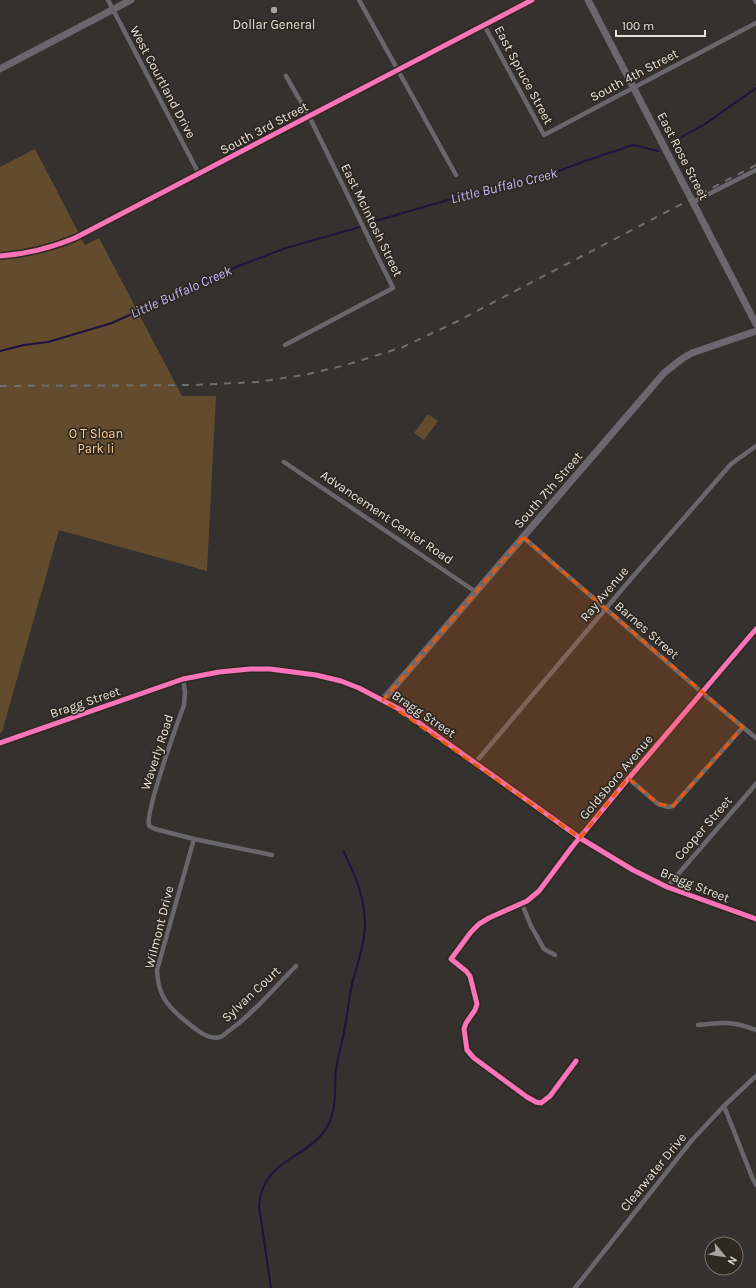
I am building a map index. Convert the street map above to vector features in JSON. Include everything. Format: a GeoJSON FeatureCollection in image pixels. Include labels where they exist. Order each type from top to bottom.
{"type":"FeatureCollection","features":[{"type":"Feature","properties":{"kind":"main road"},"geometry":{"type":"LineString","coordinates":[[1,66],[131,0]]}},
{"type":"Feature","properties":{"kind":"street","name":"West Courtland Drive"},"geometry":{"type":"LineString","coordinates":[[108,0],[199,174]]}},
{"type":"Feature","properties":{"kind":"street"},"geometry":{"type":"LineString","coordinates":[[359,0],[456,175]]}},
{"type":"Feature","properties":{"kind":"street","name":"South 3rd Street"},"geometry":{"type":"LineString","coordinates":[[0,256],[30,252],[62,243],[116,218],[532,0]]}},
{"type":"Feature","properties":{"kind":"street","name":"East Rose Street"},"geometry":{"type":"LineString","coordinates":[[588,0],[756,324]]}},
{"type":"Feature","properties":{"kind":"street","name":"South 4th Street"},"geometry":{"type":"LineString","coordinates":[[544,135],[756,23]]}},
{"type":"Feature","properties":{"kind":"street","name":"East Spruce Street"},"geometry":{"type":"LineString","coordinates":[[484,25],[544,135]]}},
{"type":"Feature","properties":{"kind":"street","name":"East McIntosh Street"},"geometry":{"type":"LineString","coordinates":[[285,345],[393,288],[309,116],[286,76]]}},
{"type":"Feature","properties":{"kind":"street"},"geometry":{"type":"LineString","coordinates":[[693,202],[756,170]]}},
{"type":"Feature","properties":{"kind":"street","name":"South 7th Street"},"geometry":{"type":"LineString","coordinates":[[383,700],[664,373],[692,353],[756,331]]}},
{"type":"Feature","properties":{"kind":"street","name":"Ray Avenue"},"geometry":{"type":"LineString","coordinates":[[475,763],[630,580],[731,464],[756,446]]}},
{"type":"Feature","properties":{"kind":"street","name":"Advancement Center Road"},"geometry":{"type":"LineString","coordinates":[[284,462],[476,592]]}},
{"type":"Feature","properties":{"kind":"street","name":"Barnes Street"},"geometry":{"type":"LineString","coordinates":[[523,538],[756,738]]}},
{"type":"Feature","properties":{"kind":"street","name":"Goldsboro Avenue"},"geometry":{"type":"LineString","coordinates":[[576,1062],[550,1096],[541,1103],[527,1097],[474,1058],[467,1050],[464,1029],[477,1004],[470,976],[451,959],[471,932],[479,924],[489,918],[522,904],[539,891],[628,778],[756,629]]}},
{"type":"Feature","properties":{"kind":"street","name":"Bragg Street"},"geometry":{"type":"LineString","coordinates":[[0,743],[182,679],[219,672],[245,669],[270,669],[296,671],[341,681],[359,688],[401,710],[580,838],[612,859],[667,887],[756,919]]}},
{"type":"Feature","properties":{"kind":"street","name":"Waverly Road"},"geometry":{"type":"LineString","coordinates":[[182,679],[185,692],[184,705],[148,818],[150,826],[155,829],[194,839]]}},
{"type":"Feature","properties":{"kind":"street"},"geometry":{"type":"LineString","coordinates":[[628,778],[658,804],[668,807],[673,806],[743,727]]}},
{"type":"Feature","properties":{"kind":"street","name":"Cooper Street"},"geometry":{"type":"LineString","coordinates":[[667,887],[756,784]]}},
{"type":"Feature","properties":{"kind":"street"},"geometry":{"type":"LineString","coordinates":[[194,839],[272,855]]}},
{"type":"Feature","properties":{"kind":"street","name":"Wilmont Drive"},"geometry":{"type":"LineString","coordinates":[[194,839],[157,970],[157,984],[163,998],[174,1011],[197,1030],[208,1036],[220,1037]]}},
{"type":"Feature","properties":{"kind":"street"},"geometry":{"type":"LineString","coordinates":[[522,904],[531,926],[544,948],[555,955]]}},
{"type":"Feature","properties":{"kind":"street","name":"Sylvan Court"},"geometry":{"type":"LineString","coordinates":[[220,1037],[239,1023],[296,966]]}},
{"type":"Feature","properties":{"kind":"street"},"geometry":{"type":"LineString","coordinates":[[698,1025],[722,1022],[737,1023],[756,1030]]}},
{"type":"Feature","properties":{"kind":"street","name":"Clearwater Drive"},"geometry":{"type":"LineString","coordinates":[[575,1288],[669,1168],[724,1106],[756,1076]]}},
{"type":"Feature","properties":{"kind":"street"},"geometry":{"type":"LineString","coordinates":[[724,1106],[756,1185]]}},
{"type":"Feature","properties":{"kind":"highlighted area"},"geometry":{"type":"Polygon","coordinates":[[[523,537],[743,727],[673,806],[658,804],[628,778],[580,838],[383,700],[523,537]]]}},
{"type":"Feature","properties":{"kind":"green space","name":"O T Sloan Park Ii"},"geometry":{"type":"Polygon","coordinates":[[[35,149],[85,245],[99,238],[182,396],[216,396],[207,571],[59,530],[2,732],[0,733],[0,167],[35,149]]]}},
{"type":"Feature","properties":{"kind":"green space"},"geometry":{"type":"Polygon","coordinates":[[[428,414],[438,421],[424,440],[414,433],[428,414]]]}},
{"type":"Feature","properties":{"kind":"waterway","name":"Little Buffalo Creek"},"geometry":{"type":"LineString","coordinates":[[673,142],[705,124],[756,88]]}},
{"type":"Feature","properties":{"kind":"waterway","name":"Little Buffalo Creek"},"geometry":{"type":"LineString","coordinates":[[372,222],[458,197],[517,185],[538,179],[633,145],[658,151]]}},
{"type":"Feature","properties":{"kind":"waterway","name":"Little Buffalo Creek"},"geometry":{"type":"LineString","coordinates":[[0,351],[24,345],[48,342],[112,323],[233,268],[286,248],[360,227]]}},
{"type":"Feature","properties":{"kind":"waterway"},"geometry":{"type":"LineString","coordinates":[[271,1288],[259,1206],[263,1189],[269,1177],[279,1167],[312,1144],[322,1134],[330,1121],[334,1102],[337,1064],[352,984],[364,939],[365,914],[361,896],[344,852]]}},
{"type":"Feature","properties":{"kind":"railway"},"geometry":{"type":"LineString","coordinates":[[0,386],[194,385],[257,382],[304,375],[346,365],[403,347],[456,322],[756,165]]}},
{"type":"Feature","properties":{"kind":"cycle path"},"geometry":{"type":"LineString","coordinates":[[0,256],[39,250],[75,238],[532,0]]}},
{"type":"Feature","properties":{"kind":"cycle path"},"geometry":{"type":"LineString","coordinates":[[576,1061],[550,1096],[541,1103],[527,1097],[474,1058],[467,1050],[464,1029],[477,1004],[470,976],[451,959],[471,932],[479,924],[527,901],[539,891],[572,847],[623,785],[756,629]]}},
{"type":"Feature","properties":{"kind":"cycle path"},"geometry":{"type":"LineString","coordinates":[[0,743],[183,679],[219,672],[250,669],[270,669],[316,675],[341,681],[359,688],[401,710],[580,838],[633,870],[667,887],[756,919]]}},
{"type":"Feature","properties":{"kind":"place","name":"Dollar General"},"geometry":{"type":"Point","coordinates":[274,10]}}]}
